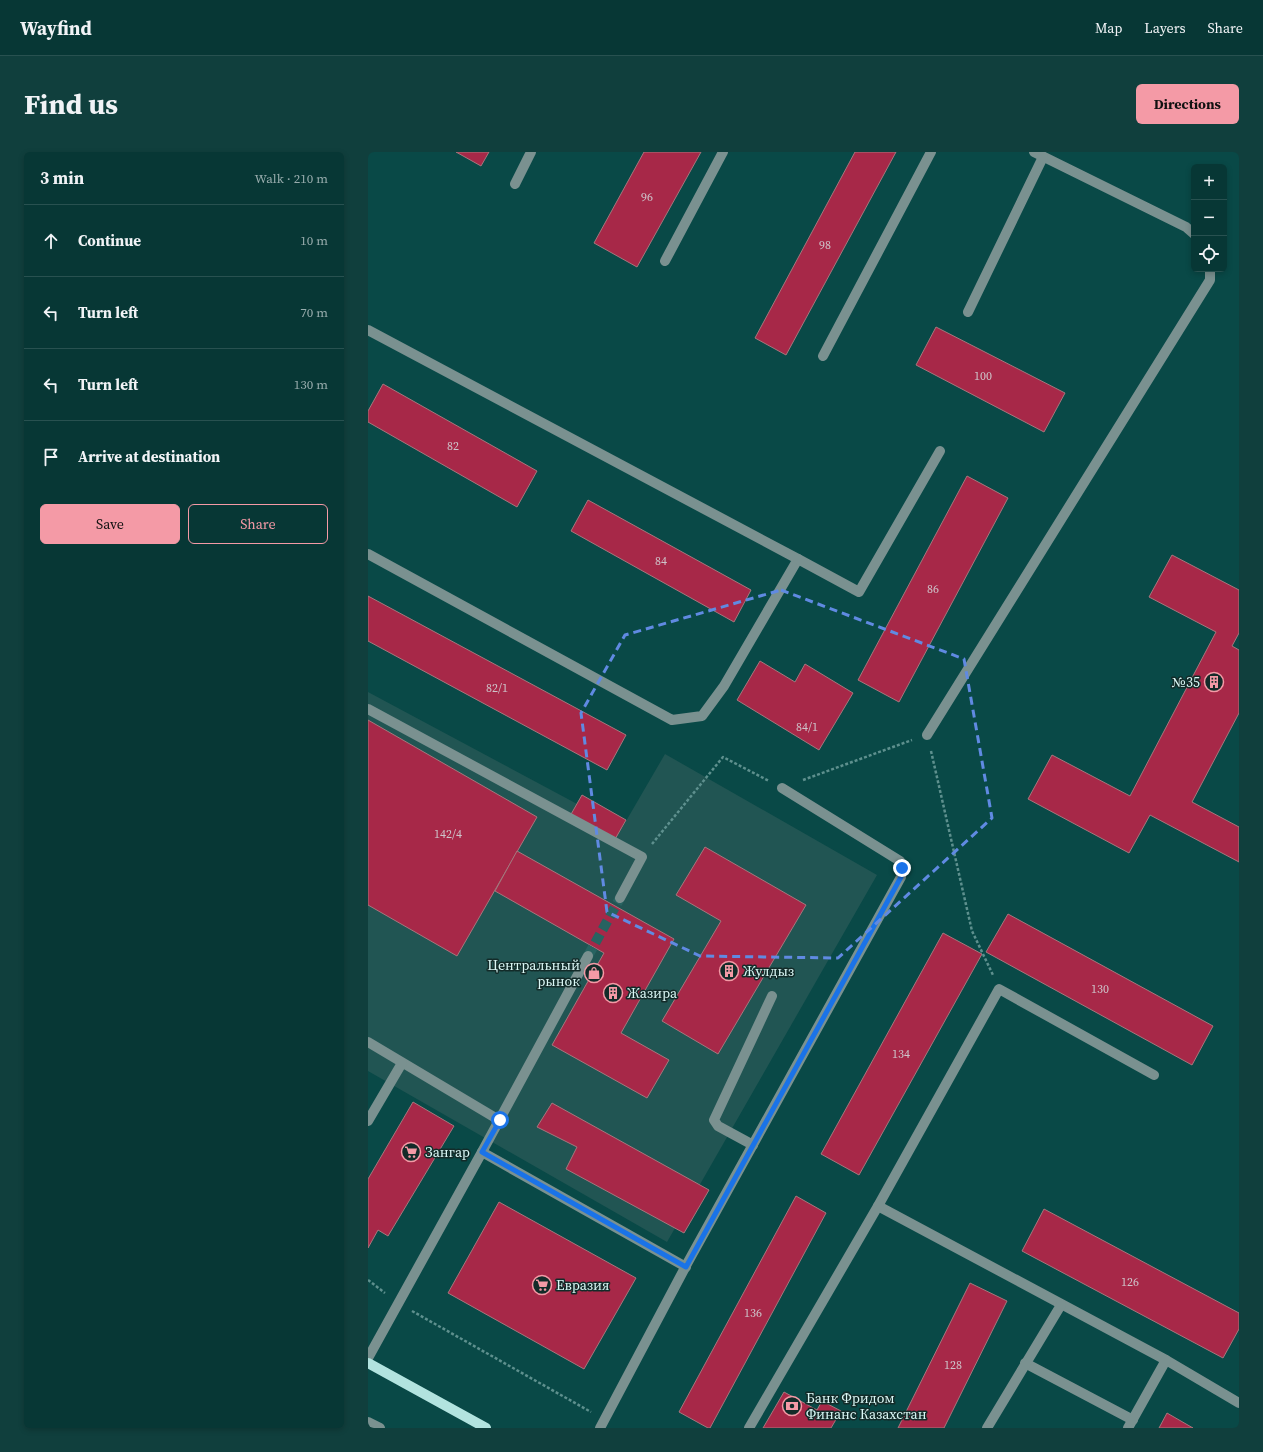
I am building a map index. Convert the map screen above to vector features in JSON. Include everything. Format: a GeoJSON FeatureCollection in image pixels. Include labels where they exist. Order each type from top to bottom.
{"type":"FeatureCollection","features":[{"type":"Feature","properties":{"kind":"main road"},"geometry":{"type":"LineString","coordinates":[[368,1363],[486,1428]]}},
{"type":"Feature","properties":{"kind":"street"},"geometry":{"type":"LineString","coordinates":[[515,184],[531,152]]}},
{"type":"Feature","properties":{"kind":"street"},"geometry":{"type":"LineString","coordinates":[[665,261],[723,152]]}},
{"type":"Feature","properties":{"kind":"street"},"geometry":{"type":"LineString","coordinates":[[822,356],[931,152]]}},
{"type":"Feature","properties":{"kind":"street"},"geometry":{"type":"LineString","coordinates":[[968,312],[1039,154],[1186,227],[1191,231]]}},
{"type":"Feature","properties":{"kind":"street"},"geometry":{"type":"LineString","coordinates":[[927,734],[1210,280],[1210,272]]}},
{"type":"Feature","properties":{"kind":"street"},"geometry":{"type":"LineString","coordinates":[[368,330],[859,592],[940,452]]}},
{"type":"Feature","properties":{"kind":"street"},"geometry":{"type":"LineString","coordinates":[[368,554],[672,720],[702,716],[724,686],[798,559]]}},
{"type":"Feature","properties":{"kind":"street"},"geometry":{"type":"LineString","coordinates":[[368,709],[642,857],[620,898]]}},
{"type":"Feature","properties":{"kind":"street"},"geometry":{"type":"LineString","coordinates":[[602,1424],[686,1267],[901,877],[902,868],[900,861],[782,788]]}},
{"type":"Feature","properties":{"kind":"street"},"geometry":{"type":"LineString","coordinates":[[368,1358],[500,1120],[588,956]]}},
{"type":"Feature","properties":{"kind":"street"},"geometry":{"type":"LineString","coordinates":[[749,1428],[878,1206],[999,990],[1154,1075]]}},
{"type":"Feature","properties":{"kind":"street"},"geometry":{"type":"LineString","coordinates":[[753,1145],[718,1126],[714,1120],[772,996]]}},
{"type":"Feature","properties":{"kind":"street"},"geometry":{"type":"LineString","coordinates":[[368,1042],[500,1120]]}},
{"type":"Feature","properties":{"kind":"street"},"geometry":{"type":"LineString","coordinates":[[368,1121],[402,1063]]}},
{"type":"Feature","properties":{"kind":"street"},"geometry":{"type":"LineString","coordinates":[[482,1152],[686,1267]]}},
{"type":"Feature","properties":{"kind":"street"},"geometry":{"type":"LineString","coordinates":[[878,1206],[1060,1305],[1166,1360],[1239,1403]]}},
{"type":"Feature","properties":{"kind":"street"},"geometry":{"type":"LineString","coordinates":[[987,1428],[1060,1305]]}},
{"type":"Feature","properties":{"kind":"street"},"geometry":{"type":"LineString","coordinates":[[1025,1363],[1130,1424],[1166,1360]]}},
{"type":"Feature","properties":{"kind":"street"},"geometry":{"type":"LineString","coordinates":[[368,1422],[380,1428]]}},
{"type":"Feature","properties":{"kind":"path"},"geometry":{"type":"LineString","coordinates":[[927,734],[972,930],[999,990]]}},
{"type":"Feature","properties":{"kind":"path"},"geometry":{"type":"LineString","coordinates":[[368,1280],[398,1303],[602,1424]]}},
{"type":"Feature","properties":{"kind":"highlighted area"},"geometry":{"type":"Polygon","coordinates":[[[781,590],[964,659],[992,818],[838,958],[700,956],[607,912],[581,713],[625,635],[781,590]]]}},
{"type":"Feature","properties":{"kind":"shaded area","name":"Центральный рынок"},"geometry":{"type":"Polygon","coordinates":[[[368,692],[622,828],[665,754],[877,875],[667,1242],[368,1071],[368,692]]]}},
{"type":"Feature","properties":{"kind":"building"},"geometry":{"type":"Polygon","coordinates":[[[456,152],[489,152],[481,166],[456,152]]]}},
{"type":"Feature","properties":{"kind":"building"},"geometry":{"type":"Polygon","coordinates":[[[644,152],[701,152],[637,267],[594,243],[644,152]]]}},
{"type":"Feature","properties":{"kind":"building"},"geometry":{"type":"Polygon","coordinates":[[[855,152],[896,152],[786,355],[755,338],[855,152]]]}},
{"type":"Feature","properties":{"kind":"building"},"geometry":{"type":"Polygon","coordinates":[[[936,327],[1065,393],[1044,432],[916,365],[936,327]]]}},
{"type":"Feature","properties":{"kind":"building"},"geometry":{"type":"Polygon","coordinates":[[[383,384],[537,471],[517,507],[368,422],[368,411],[383,384]]]}},
{"type":"Feature","properties":{"kind":"building"},"geometry":{"type":"Polygon","coordinates":[[[967,476],[1008,498],[899,702],[858,680],[967,476]]]}},
{"type":"Feature","properties":{"kind":"building"},"geometry":{"type":"Polygon","coordinates":[[[588,500],[751,590],[734,622],[571,531],[588,500]]]}},
{"type":"Feature","properties":{"kind":"building","name":"№35"},"geometry":{"type":"Polygon","coordinates":[[[1172,555],[1239,590],[1239,633],[1232,646],[1239,650],[1239,713],[1192,802],[1239,827],[1239,862],[1150,815],[1129,853],[1028,799],[1052,755],[1130,796],[1216,632],[1149,597],[1172,555]]]}},
{"type":"Feature","properties":{"kind":"building"},"geometry":{"type":"Polygon","coordinates":[[[368,596],[626,735],[607,770],[368,641],[368,596]]]}},
{"type":"Feature","properties":{"kind":"building"},"geometry":{"type":"Polygon","coordinates":[[[760,661],[795,682],[805,664],[853,693],[819,750],[737,700],[760,661]]]}},
{"type":"Feature","properties":{"kind":"building"},"geometry":{"type":"Polygon","coordinates":[[[368,720],[537,817],[457,956],[368,905],[368,720]]]}},
{"type":"Feature","properties":{"kind":"building"},"geometry":{"type":"Polygon","coordinates":[[[582,795],[626,820],[614,841],[570,816],[582,795]]]}},
{"type":"Feature","properties":{"kind":"building","name":"Жулдыз"},"geometry":{"type":"Polygon","coordinates":[[[705,847],[806,905],[718,1054],[662,1021],[721,921],[676,895],[705,847]]]}},
{"type":"Feature","properties":{"kind":"building","name":"Жазира"},"geometry":{"type":"Polygon","coordinates":[[[517,851],[674,939],[621,1033],[669,1060],[647,1098],[552,1045],[604,953],[495,891],[517,851]]]}},
{"type":"Feature","properties":{"kind":"building"},"geometry":{"type":"Polygon","coordinates":[[[1008,914],[1213,1026],[1192,1065],[986,952],[1008,914]]]}},
{"type":"Feature","properties":{"kind":"building"},"geometry":{"type":"Polygon","coordinates":[[[943,933],[982,954],[859,1175],[821,1154],[943,933]]]}},
{"type":"Feature","properties":{"kind":"building","name":"Зангар"},"geometry":{"type":"Polygon","coordinates":[[[413,1102],[454,1126],[388,1236],[378,1230],[368,1248],[368,1179],[413,1102]]]}},
{"type":"Feature","properties":{"kind":"building"},"geometry":{"type":"Polygon","coordinates":[[[552,1103],[709,1190],[684,1233],[566,1169],[577,1147],[537,1127],[552,1103]]]}},
{"type":"Feature","properties":{"kind":"building"},"geometry":{"type":"Polygon","coordinates":[[[796,1196],[826,1213],[710,1428],[708,1428],[679,1412],[796,1196]]]}},
{"type":"Feature","properties":{"kind":"building","name":"Евразия"},"geometry":{"type":"Polygon","coordinates":[[[499,1202],[636,1278],[584,1369],[448,1293],[499,1202]]]}},
{"type":"Feature","properties":{"kind":"building"},"geometry":{"type":"Polygon","coordinates":[[[1044,1209],[1239,1313],[1239,1329],[1223,1358],[1022,1251],[1044,1209]]]}},
{"type":"Feature","properties":{"kind":"building"},"geometry":{"type":"Polygon","coordinates":[[[970,1283],[1007,1301],[944,1428],[898,1428],[970,1283]]]}},
{"type":"Feature","properties":{"kind":"building","name":"Банк Фридом Финанс Казахстан"},"geometry":{"type":"Polygon","coordinates":[[[784,1392],[817,1410],[822,1401],[841,1411],[831,1428],[763,1428],[784,1392]]]}},
{"type":"Feature","properties":{"kind":"building"},"geometry":{"type":"Polygon","coordinates":[[[1167,1413],[1193,1428],[1159,1428],[1167,1413]]]}},
{"type":"Feature","properties":{"kind":"tunnel"},"geometry":{"type":"LineString","coordinates":[[588,956],[620,898]]}},
{"type":"Feature","properties":{"kind":"place","name":"№35"},"geometry":{"type":"Point","coordinates":[1214,682]}},
{"type":"Feature","properties":{"kind":"place","name":"Жулдыз"},"geometry":{"type":"Point","coordinates":[729,971]}},
{"type":"Feature","properties":{"kind":"place","name":"Центральный рынок"},"geometry":{"type":"Point","coordinates":[594,973]}},
{"type":"Feature","properties":{"kind":"place","name":"Жазира"},"geometry":{"type":"Point","coordinates":[613,993]}},
{"type":"Feature","properties":{"kind":"place","name":"Зангар"},"geometry":{"type":"Point","coordinates":[411,1152]}},
{"type":"Feature","properties":{"kind":"place","name":"Евразия"},"geometry":{"type":"Point","coordinates":[542,1285]}},
{"type":"Feature","properties":{"kind":"place","name":"Банк Фридом Финанс Казахстан"},"geometry":{"type":"Point","coordinates":[792,1406]}},
{"type":"Feature","properties":{"kind":"route"},"geometry":{"type":"LineString","coordinates":[[500,1120],[482,1152],[686,1267],[901,877],[902,868]]}}]}
